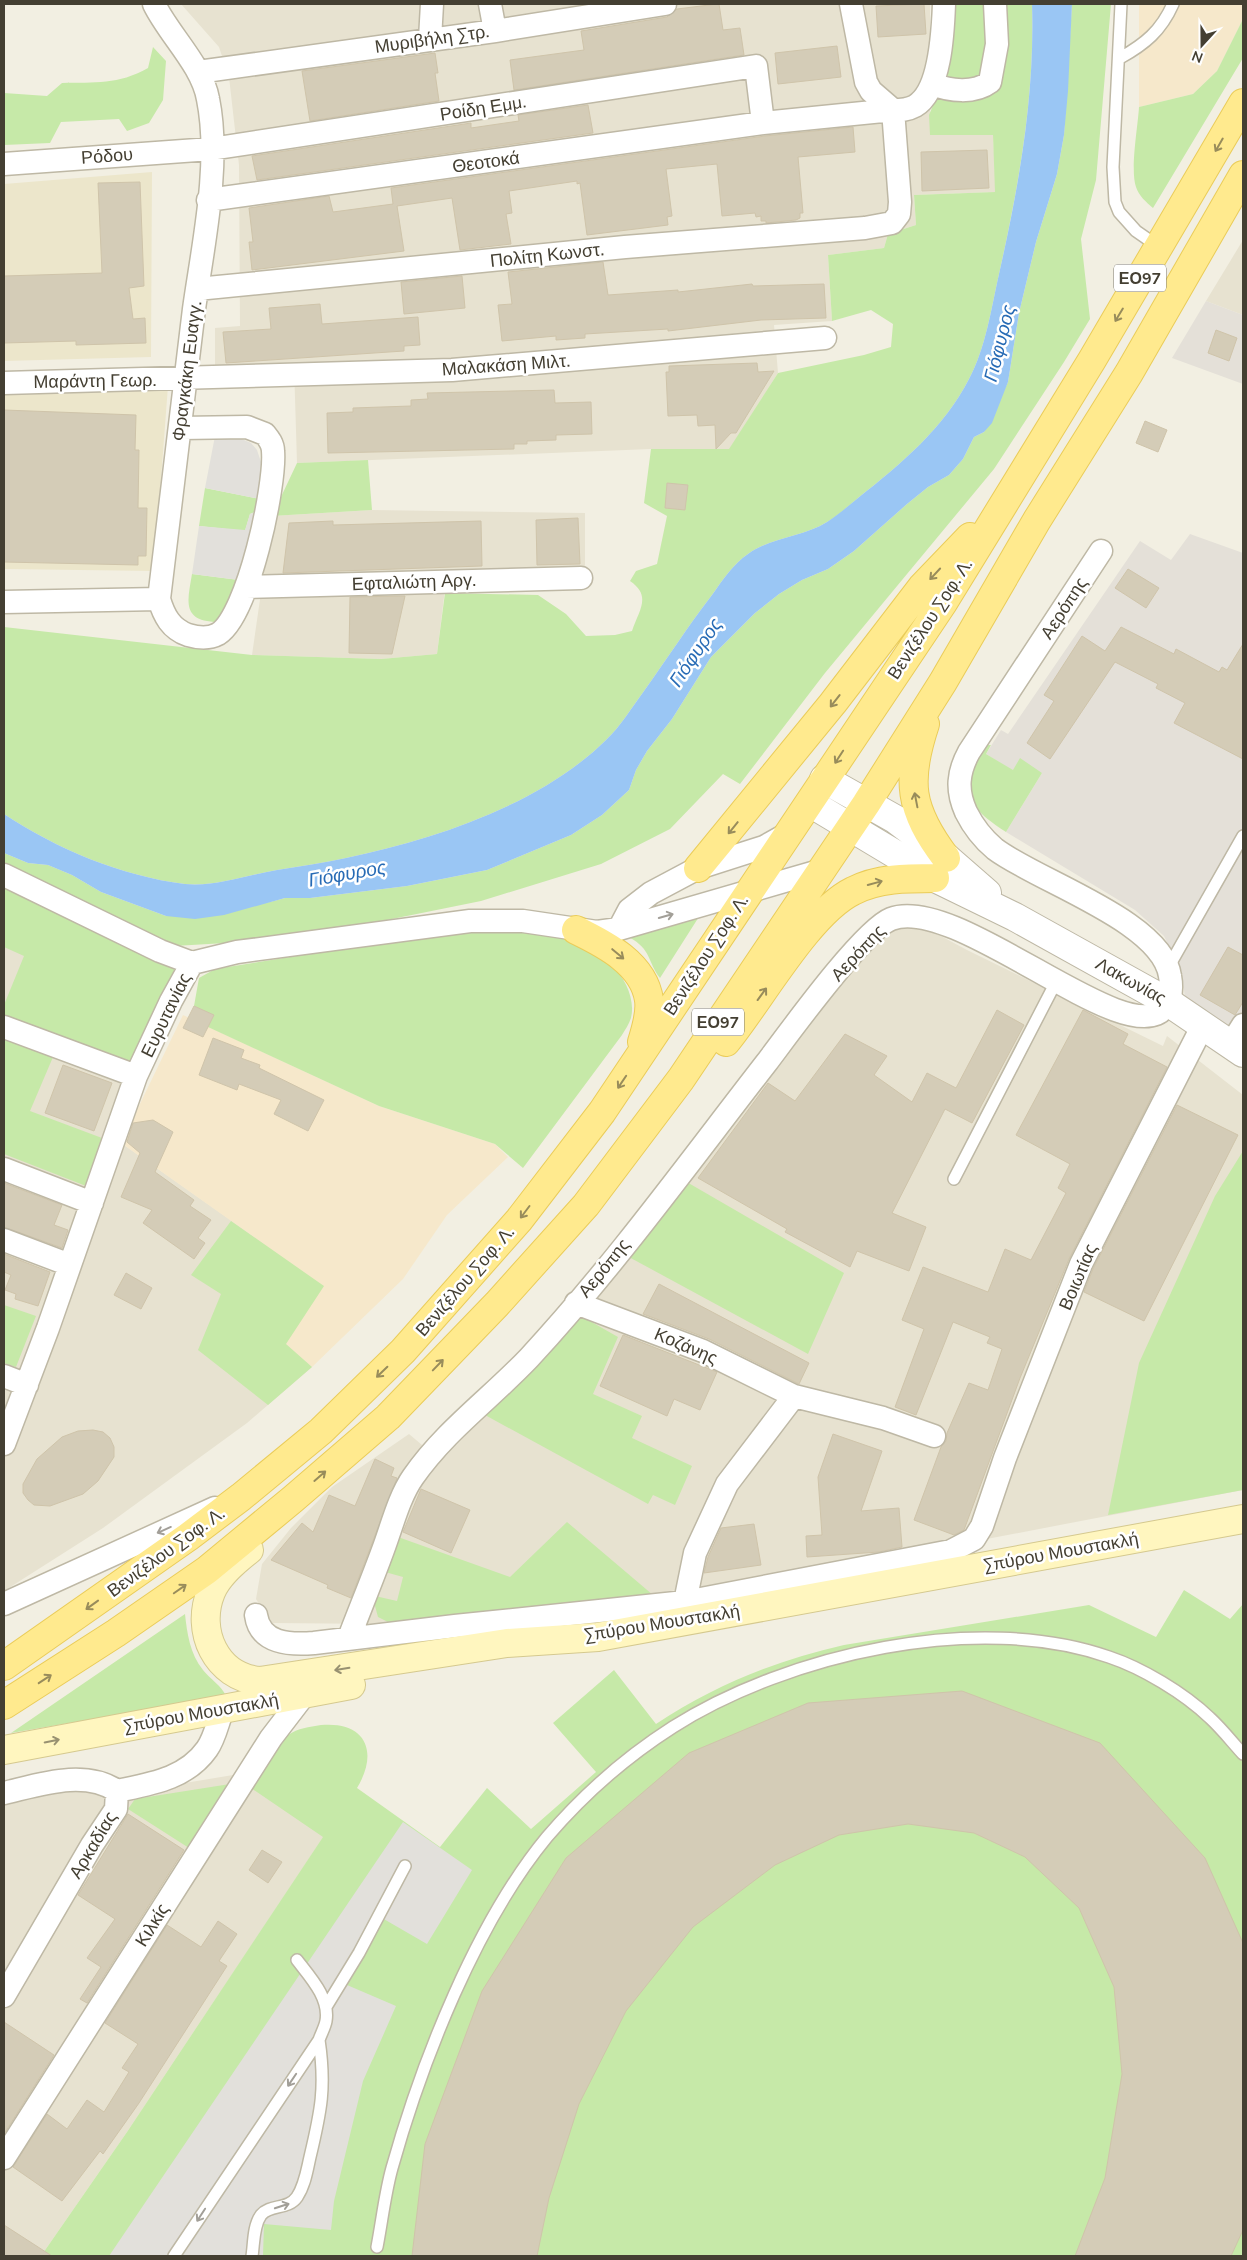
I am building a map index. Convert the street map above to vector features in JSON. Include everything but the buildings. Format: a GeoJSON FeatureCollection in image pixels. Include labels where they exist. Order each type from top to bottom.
{"type":"FeatureCollection","features":[{"type":"Feature","properties":{"kind":"main road","name":"Βενιζέλου Σοφ. Λ."},"geometry":{"type":"LineString","coordinates":[[4,1666],[54,1633],[241,1497],[347,1406],[404,1351],[524,1213],[602,1112],[943,603],[1159,247],[1243,103]]}},
{"type":"Feature","properties":{"kind":"main road","name":"Βενιζέλου Σοφ. Λ."},"geometry":{"type":"LineString","coordinates":[[4,1705],[116,1633],[207,1570],[293,1500],[388,1417],[497,1304],[586,1206],[681,1079],[819,871],[866,804],[943,682],[1037,520],[1129,373],[1243,175]]}},
{"type":"Feature","properties":{"kind":"main road"},"geometry":{"type":"LineString","coordinates":[[698,868],[833,703],[922,588],[1005,500]]}},
{"type":"Feature","properties":{"kind":"main road"},"geometry":{"type":"LineString","coordinates":[[681,1079],[697,1071],[721,1048],[809,930],[836,902],[852,891],[894,878],[940,868],[914,799],[913,777],[922,734],[943,682]]}},
{"type":"Feature","properties":{"kind":"main road"},"geometry":{"type":"LineString","coordinates":[[576,930],[612,949],[634,969],[643,982],[649,1000],[649,1018],[637,1059]]}},
{"type":"Feature","properties":{"kind":"main road","name":"Σπύρου Μουστακλή"},"geometry":{"type":"LineString","coordinates":[[293,1500],[256,1545],[234,1562],[220,1578],[208,1602],[204,1621],[209,1644],[228,1668],[245,1677],[265,1681],[507,1642],[598,1636]]}},
{"type":"Feature","properties":{"kind":"main road","name":"Σπύρου Μουστακλή"},"geometry":{"type":"LineString","coordinates":[[4,1750],[398,1676],[501,1660],[598,1636],[1243,1519]]}},
{"type":"Feature","properties":{"kind":"street","name":"Φραγκάκη Ευαγγ."},"geometry":{"type":"LineString","coordinates":[[154,4],[169,32],[198,72],[208,98],[211,149],[208,200],[158,599]]}},
{"type":"Feature","properties":{"kind":"street"},"geometry":{"type":"LineString","coordinates":[[430,39],[432,4]]}},
{"type":"Feature","properties":{"kind":"street"},"geometry":{"type":"LineString","coordinates":[[490,4],[495,31]]}},
{"type":"Feature","properties":{"kind":"street","name":"Μυριβήλη Στρ."},"geometry":{"type":"LineString","coordinates":[[198,72],[495,31],[666,4]]}},
{"type":"Feature","properties":{"kind":"street"},"geometry":{"type":"LineString","coordinates":[[851,4],[866,82],[871,91],[893,110]]}},
{"type":"Feature","properties":{"kind":"street"},"geometry":{"type":"LineString","coordinates":[[944,4],[942,37],[932,84],[945,89],[962,90],[979,89],[990,82],[996,44],[995,4]]}},
{"type":"Feature","properties":{"kind":"street","name":"Ροίδη Εμμ."},"geometry":{"type":"LineString","coordinates":[[211,149],[756,66],[763,124]]}},
{"type":"Feature","properties":{"kind":"street","name":"Θεοτοκά"},"geometry":{"type":"LineString","coordinates":[[208,200],[763,124],[893,110],[916,106],[932,84]]}},
{"type":"Feature","properties":{"kind":"street","name":"Πολίτη Κωνστ."},"geometry":{"type":"LineString","coordinates":[[197,289],[625,247],[887,225],[896,221],[900,202],[893,110]]}},
{"type":"Feature","properties":{"kind":"street","name":"Ρόδου"},"geometry":{"type":"LineString","coordinates":[[4,164],[211,149]]}},
{"type":"Feature","properties":{"kind":"street","name":"Μαλακάση Μιλτ."},"geometry":{"type":"LineString","coordinates":[[186,379],[452,370],[825,338]]}},
{"type":"Feature","properties":{"kind":"street","name":"Μαράντη Γεωρ."},"geometry":{"type":"LineString","coordinates":[[4,383],[186,379]]}},
{"type":"Feature","properties":{"kind":"street"},"geometry":{"type":"LineString","coordinates":[[4,602],[158,599],[163,615],[182,633],[194,637],[209,637],[225,628],[238,608],[246,587],[268,507],[273,450],[270,440],[265,434],[247,427],[180,428]]}},
{"type":"Feature","properties":{"kind":"street","name":"Αερόπης"},"geometry":{"type":"LineString","coordinates":[[349,1638],[411,1479],[451,1432],[528,1358],[576,1303],[853,954],[886,922],[907,916],[934,918],[1106,1007],[1128,1014],[1156,1015],[1168,1002],[1171,991],[1168,968],[1157,949],[1136,930],[1089,901],[996,850],[972,822],[959,793],[959,776],[969,752],[1100,551]]}},
{"type":"Feature","properties":{"kind":"street","name":"Εφταλιώτη Αργ."},"geometry":{"type":"LineString","coordinates":[[246,587],[582,578]]}},
{"type":"Feature","properties":{"kind":"street","name":"Λακωνίας"},"geometry":{"type":"LineString","coordinates":[[824,780],[895,819],[940,868]]}},
{"type":"Feature","properties":{"kind":"street","name":"Λακωνίας"},"geometry":{"type":"LineString","coordinates":[[810,803],[850,827],[940,868],[1015,917],[1168,1002],[1203,1025],[1239,1040]]}},
{"type":"Feature","properties":{"kind":"street"},"geometry":{"type":"LineString","coordinates":[[619,929],[629,910],[638,901],[698,868],[764,847],[790,832]]}},
{"type":"Feature","properties":{"kind":"street","name":"Ευρυτανίας"},"geometry":{"type":"LineString","coordinates":[[4,1444],[92,1204],[136,1076],[192,963],[237,952],[470,921],[523,921],[597,932],[619,929],[819,871]]}},
{"type":"Feature","properties":{"kind":"street"},"geometry":{"type":"LineString","coordinates":[[4,875],[160,951],[192,963]]}},
{"type":"Feature","properties":{"kind":"street","name":"Βοιωτίας"},"geometry":{"type":"LineString","coordinates":[[974,1539],[982,1526],[1004,1458],[1081,1264],[1203,1025]]}},
{"type":"Feature","properties":{"kind":"street"},"geometry":{"type":"LineString","coordinates":[[4,1027],[136,1076]]}},
{"type":"Feature","properties":{"kind":"street"},"geometry":{"type":"LineString","coordinates":[[4,1169],[92,1204]]}},
{"type":"Feature","properties":{"kind":"street"},"geometry":{"type":"LineString","coordinates":[[4,1240],[70,1265]]}},
{"type":"Feature","properties":{"kind":"street","name":"Κοζάνης"},"geometry":{"type":"LineString","coordinates":[[576,1303],[702,1352],[794,1396],[883,1418],[934,1436]]}},
{"type":"Feature","properties":{"kind":"street"},"geometry":{"type":"LineString","coordinates":[[4,1376],[27,1385]]}},
{"type":"Feature","properties":{"kind":"street"},"geometry":{"type":"LineString","coordinates":[[685,1602],[695,1554],[727,1484],[794,1396]]}},
{"type":"Feature","properties":{"kind":"street"},"geometry":{"type":"LineString","coordinates":[[4,1604],[241,1497]]}},
{"type":"Feature","properties":{"kind":"street","name":"Σπύρου Μουστακλή"},"geometry":{"type":"LineString","coordinates":[[256,1615],[262,1632],[278,1641],[297,1644],[685,1602],[951,1551],[974,1539]]}},
{"type":"Feature","properties":{"kind":"street","name":"Κιλκίς"},"geometry":{"type":"LineString","coordinates":[[4,2158],[271,1738],[304,1694]]}},
{"type":"Feature","properties":{"kind":"street","name":"Αρκαδίας"},"geometry":{"type":"LineString","coordinates":[[4,1996],[92,1845],[116,1809],[117,1791],[167,1779],[183,1772],[208,1748],[223,1709]]}},
{"type":"Feature","properties":{"kind":"street"},"geometry":{"type":"LineString","coordinates":[[4,1793],[72,1780],[99,1782],[117,1791]]}},
{"type":"Feature","properties":{"kind":"lane"},"geometry":{"type":"LineString","coordinates":[[1121,4],[1120,58],[1113,166],[1115,202],[1119,212],[1131,226],[1159,247]]}},
{"type":"Feature","properties":{"kind":"lane"},"geometry":{"type":"LineString","coordinates":[[1120,58],[1153,37],[1168,16],[1173,4]]}},
{"type":"Feature","properties":{"kind":"lane"},"geometry":{"type":"LineString","coordinates":[[1168,968],[1243,836]]}},
{"type":"Feature","properties":{"kind":"lane"},"geometry":{"type":"LineString","coordinates":[[954,1179],[1057,980]]}},
{"type":"Feature","properties":{"kind":"lane"},"geometry":{"type":"LineString","coordinates":[[377,2247],[391,2170],[408,2117],[430,2055],[486,1930],[546,1839],[587,1793],[672,1728],[714,1704],[767,1680],[832,1659],[928,1642],[972,1637],[1013,1638],[1070,1646],[1111,1657],[1164,1684],[1208,1716],[1243,1754]]}},
{"type":"Feature","properties":{"kind":"lane"},"geometry":{"type":"LineString","coordinates":[[326,2007],[359,1952],[406,1866]]}},
{"type":"Feature","properties":{"kind":"lane"},"geometry":{"type":"LineString","coordinates":[[174,2256],[319,2040],[326,2021],[326,2007],[316,1986],[297,1960]]}},
{"type":"Feature","properties":{"kind":"lane"},"geometry":{"type":"LineString","coordinates":[[252,2256],[255,2227],[261,2215],[268,2209],[286,2206],[296,2199],[303,2186],[322,2107],[323,2069],[319,2040]]}},
{"type":"Feature","properties":{"kind":"shaded area"},"geometry":{"type":"Polygon","coordinates":[[[181,4],[930,4],[930,135],[993,135],[996,192],[914,195],[916,225],[888,234],[884,248],[828,255],[832,321],[774,325],[778,373],[729,450],[651,449],[297,463],[294,365],[215,367],[215,328],[240,326],[239,165],[229,77],[219,47],[181,4]]]}},
{"type":"Feature","properties":{"kind":"shaded area"},"geometry":{"type":"Polygon","coordinates":[[[1139,4],[1243,4],[1243,19],[1217,71],[1193,94],[1139,107],[1139,4]]]}},
{"type":"Feature","properties":{"kind":"shaded area"},"geometry":{"type":"Polygon","coordinates":[[[152,172],[151,357],[4,361],[4,184],[152,172]]]}},
{"type":"Feature","properties":{"kind":"shaded area"},"geometry":{"type":"Polygon","coordinates":[[[1243,240],[1243,315],[1206,301],[1243,240]]]}},
{"type":"Feature","properties":{"kind":"shaded area"},"geometry":{"type":"Polygon","coordinates":[[[1206,301],[1243,315],[1243,384],[1172,358],[1206,301]]]}},
{"type":"Feature","properties":{"kind":"shaded area"},"geometry":{"type":"Polygon","coordinates":[[[168,386],[154,571],[4,569],[4,394],[168,386]]]}},
{"type":"Feature","properties":{"kind":"shaded area"},"geometry":{"type":"Polygon","coordinates":[[[215,436],[237,437],[251,443],[257,450],[261,462],[260,499],[205,488],[215,436]]]}},
{"type":"Feature","properties":{"kind":"shaded area"},"geometry":{"type":"Polygon","coordinates":[[[372,510],[585,513],[585,570],[447,573],[437,654],[381,659],[252,655],[272,516],[372,510]]]}},
{"type":"Feature","properties":{"kind":"shaded area"},"geometry":{"type":"Polygon","coordinates":[[[257,511],[239,580],[192,574],[199,526],[245,530],[250,514],[257,511]]]}},
{"type":"Feature","properties":{"kind":"shaded area"},"geometry":{"type":"Polygon","coordinates":[[[1190,534],[1243,553],[1243,1040],[1185,999],[1182,972],[1164,936],[1135,910],[1006,832],[1042,773],[1013,771],[986,754],[1001,730],[1008,734],[1140,541],[1171,560],[1190,534]]]}},
{"type":"Feature","properties":{"kind":"shaded area"},"geometry":{"type":"Polygon","coordinates":[[[4,883],[161,998],[107,1133],[324,1286],[286,1344],[312,1367],[247,1423],[103,1528],[4,1591],[4,883]]]}},
{"type":"Feature","properties":{"kind":"shaded area"},"geometry":{"type":"Polygon","coordinates":[[[909,919],[967,950],[1163,1046],[1167,1036],[1243,1095],[1243,1490],[903,1555],[581,1605],[382,1624],[271,1623],[256,1599],[262,1564],[291,1528],[332,1487],[409,1434],[441,1461],[579,1319],[835,989],[891,924],[909,919]]]}},
{"type":"Feature","properties":{"kind":"shaded area"},"geometry":{"type":"Polygon","coordinates":[[[183,1015],[379,1106],[495,1144],[508,1157],[447,1215],[403,1279],[312,1367],[285,1344],[323,1286],[121,1143],[183,1015]]]}},
{"type":"Feature","properties":{"kind":"shaded area"},"geometry":{"type":"Polygon","coordinates":[[[233,1775],[324,1836],[127,2132],[41,2256],[4,2256],[4,1800],[54,1789],[113,1795],[233,1775]]]}},
{"type":"Feature","properties":{"kind":"shaded area"},"geometry":{"type":"Polygon","coordinates":[[[403,1822],[472,1870],[427,1944],[382,1918],[347,1985],[396,2006],[363,2081],[334,2201],[331,2230],[264,2224],[263,2256],[109,2256],[403,1822]]]}},
{"type":"Feature","properties":{"kind":"green space"},"geometry":{"type":"Polygon","coordinates":[[[954,4],[988,4],[990,20],[981,81],[938,82],[954,4]]]}},
{"type":"Feature","properties":{"kind":"green space"},"geometry":{"type":"Polygon","coordinates":[[[1002,4],[1032,4],[1031,72],[1028,106],[1013,207],[984,341],[975,367],[959,397],[920,444],[890,472],[831,520],[808,531],[757,548],[737,563],[694,619],[621,723],[606,740],[580,763],[518,801],[485,816],[415,841],[346,858],[208,884],[185,884],[161,880],[114,868],[46,839],[4,814],[4,627],[252,655],[381,659],[437,654],[445,593],[538,595],[566,614],[586,636],[615,635],[632,631],[642,604],[642,598],[641,592],[630,581],[636,571],[657,564],[667,516],[644,503],[651,449],[729,449],[778,373],[864,355],[891,347],[893,324],[871,310],[832,321],[828,255],[884,248],[888,234],[916,225],[914,195],[995,192],[993,135],[930,135],[929,115],[937,96],[982,98],[1002,4]]]}},
{"type":"Feature","properties":{"kind":"green space"},"geometry":{"type":"Polygon","coordinates":[[[1072,4],[1111,4],[1096,180],[1081,239],[1090,319],[994,469],[825,673],[740,784],[723,774],[670,829],[601,864],[481,901],[387,920],[226,943],[174,946],[4,867],[4,853],[28,863],[48,865],[72,875],[101,892],[166,916],[270,902],[285,898],[310,898],[407,886],[487,870],[571,835],[602,815],[629,790],[636,770],[647,751],[672,719],[711,657],[755,613],[779,594],[802,580],[828,569],[854,551],[928,487],[949,475],[963,459],[974,437],[984,432],[1008,382],[1019,313],[1036,242],[1057,174],[1064,135],[1072,4]]]}},
{"type":"Feature","properties":{"kind":"green space"},"geometry":{"type":"Polygon","coordinates":[[[1243,19],[1243,58],[1153,208],[1139,193],[1134,179],[1139,107],[1193,94],[1217,71],[1243,19]]]}},
{"type":"Feature","properties":{"kind":"green space"},"geometry":{"type":"Polygon","coordinates":[[[153,47],[166,61],[163,100],[149,123],[127,131],[119,119],[61,122],[50,143],[4,145],[4,93],[47,96],[62,83],[106,82],[127,77],[148,68],[153,47]]]}},
{"type":"Feature","properties":{"kind":"green space"},"geometry":{"type":"Polygon","coordinates":[[[368,460],[372,510],[272,516],[297,463],[368,460]]]}},
{"type":"Feature","properties":{"kind":"green space"},"geometry":{"type":"Polygon","coordinates":[[[205,488],[260,499],[257,511],[250,514],[245,531],[199,526],[205,488]]]}},
{"type":"Feature","properties":{"kind":"green space"},"geometry":{"type":"Polygon","coordinates":[[[192,574],[239,580],[232,606],[214,622],[203,620],[191,613],[189,592],[192,574]]]}},
{"type":"Feature","properties":{"kind":"green space"},"geometry":{"type":"Polygon","coordinates":[[[984,745],[991,745],[986,754],[1013,770],[1020,758],[1042,773],[1006,832],[982,814],[973,802],[966,772],[984,745]]]}},
{"type":"Feature","properties":{"kind":"green space"},"geometry":{"type":"Polygon","coordinates":[[[4,883],[176,966],[131,1066],[4,1016],[4,1005],[24,956],[4,947],[4,883]]]}},
{"type":"Feature","properties":{"kind":"green space"},"geometry":{"type":"Polygon","coordinates":[[[702,912],[660,978],[642,946],[629,937],[702,912]]]}},
{"type":"Feature","properties":{"kind":"green space"},"geometry":{"type":"Polygon","coordinates":[[[478,927],[548,934],[583,942],[594,949],[615,968],[629,992],[632,1005],[631,1018],[622,1035],[523,1168],[495,1144],[379,1106],[208,1027],[213,1015],[194,1006],[199,978],[215,969],[478,927]]]}},
{"type":"Feature","properties":{"kind":"green space"},"geometry":{"type":"Polygon","coordinates":[[[4,1038],[53,1057],[30,1111],[102,1138],[86,1186],[4,1154],[4,1038]]]}},
{"type":"Feature","properties":{"kind":"green space"},"geometry":{"type":"Polygon","coordinates":[[[1243,1151],[1243,1490],[1108,1515],[1139,1363],[1215,1196],[1243,1151]]]}},
{"type":"Feature","properties":{"kind":"green space"},"geometry":{"type":"Polygon","coordinates":[[[685,1181],[844,1273],[808,1354],[627,1256],[685,1181]]]}},
{"type":"Feature","properties":{"kind":"green space"},"geometry":{"type":"Polygon","coordinates":[[[231,1221],[324,1286],[286,1344],[312,1367],[268,1405],[198,1350],[221,1294],[191,1275],[231,1221]]]}},
{"type":"Feature","properties":{"kind":"green space"},"geometry":{"type":"Polygon","coordinates":[[[4,1305],[36,1316],[16,1367],[4,1363],[4,1305]]]}},
{"type":"Feature","properties":{"kind":"green space"},"geometry":{"type":"Polygon","coordinates":[[[581,1316],[618,1337],[593,1394],[642,1416],[632,1438],[692,1466],[675,1505],[653,1495],[648,1504],[485,1415],[581,1316]]]}},
{"type":"Feature","properties":{"kind":"green space"},"geometry":{"type":"Polygon","coordinates":[[[567,1522],[653,1595],[390,1623],[378,1617],[375,1596],[397,1601],[403,1577],[385,1572],[398,1537],[510,1577],[567,1522]]]}},
{"type":"Feature","properties":{"kind":"green space"},"geometry":{"type":"Polygon","coordinates":[[[1184,1590],[1230,1619],[1243,1604],[1243,2256],[41,2256],[127,2132],[323,1837],[248,1786],[271,1751],[292,1733],[312,1726],[336,1725],[349,1728],[358,1734],[364,1741],[367,1751],[367,1762],[364,1775],[357,1788],[440,1847],[487,1788],[531,1829],[596,1772],[553,1723],[614,1670],[656,1724],[701,1697],[746,1676],[819,1651],[844,1645],[1089,1605],[1156,1637],[1184,1590]]]}},
{"type":"Feature","properties":{"kind":"green space"},"geometry":{"type":"Polygon","coordinates":[[[185,1614],[188,1636],[195,1657],[203,1670],[222,1689],[226,1696],[11,1733],[185,1614]]]}},
{"type":"Feature","properties":{"kind":"green space"},"geometry":{"type":"Polygon","coordinates":[[[230,1784],[189,1848],[128,1809],[135,1799],[230,1784]]]}},
{"type":"Feature","properties":{"kind":"water","name":"Γιόφυρος"},"geometry":{"type":"Polygon","coordinates":[[[1032,4],[1072,4],[1064,135],[1057,174],[1036,242],[1019,313],[1008,382],[992,423],[984,432],[974,437],[963,459],[949,475],[928,487],[854,551],[828,569],[802,580],[779,594],[755,613],[711,657],[672,719],[647,751],[636,770],[629,790],[602,815],[571,835],[487,870],[407,886],[310,898],[285,898],[224,915],[195,919],[166,916],[101,892],[72,875],[48,865],[28,863],[4,853],[4,814],[46,839],[114,868],[161,880],[185,884],[208,884],[346,858],[415,841],[485,816],[518,801],[580,763],[606,740],[621,723],[694,619],[737,563],[757,548],[808,531],[827,522],[890,472],[920,444],[959,397],[975,367],[984,341],[1013,207],[1028,106],[1031,72],[1032,4]]]}}]}
